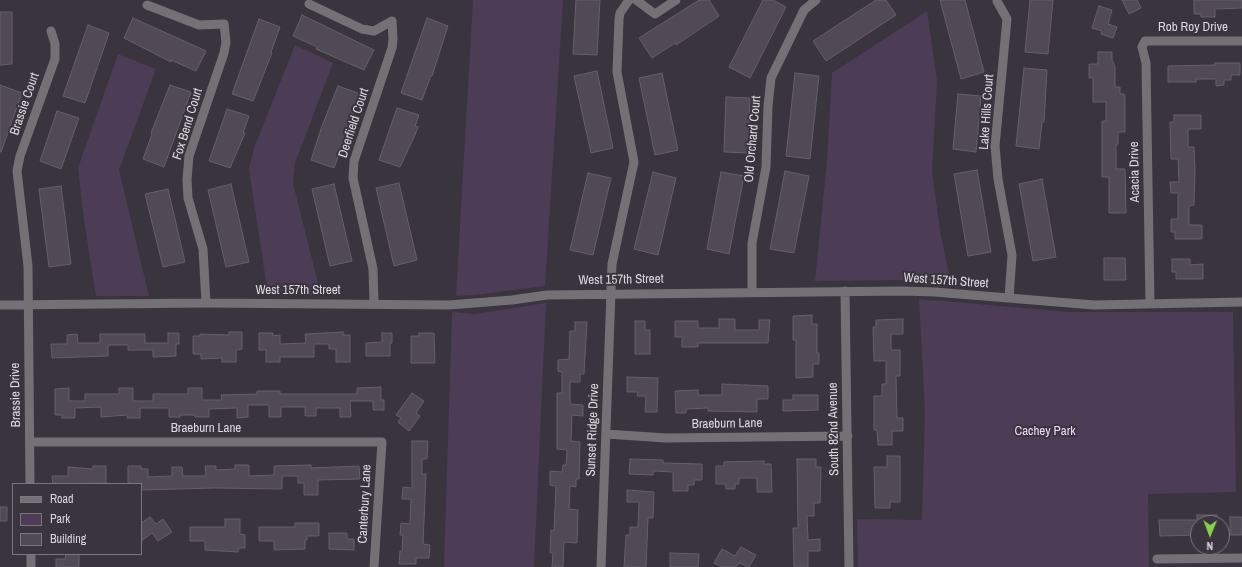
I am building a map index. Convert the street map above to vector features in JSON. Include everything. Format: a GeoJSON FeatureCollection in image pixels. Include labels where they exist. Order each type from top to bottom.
{"type":"FeatureCollection","features":[{"type":"Feature","properties":{"kind":"street","name":"Sunset Ridge Drive"},"geometry":{"type":"LineString","coordinates":[[601,567],[613,253],[634,162],[617,72],[618,19],[620,13],[629,0]]}},
{"type":"Feature","properties":{"kind":"street"},"geometry":{"type":"LineString","coordinates":[[636,0],[655,14],[676,0]]}},
{"type":"Feature","properties":{"kind":"street","name":"Old Orchard Court"},"geometry":{"type":"LineString","coordinates":[[752,292],[752,243],[766,167],[768,106],[772,78],[804,10],[816,0]]}},
{"type":"Feature","properties":{"kind":"street","name":"Lake Hills Court"},"geometry":{"type":"LineString","coordinates":[[997,1],[1007,20],[996,146],[998,179],[1012,255],[1009,298]]}},
{"type":"Feature","properties":{"kind":"street","name":"Deerfield Court"},"geometry":{"type":"LineString","coordinates":[[309,4],[362,29],[374,31],[392,21],[394,39],[392,48],[354,161],[353,178],[373,269],[374,304]]}},
{"type":"Feature","properties":{"kind":"street","name":"Fox Bend Court"},"geometry":{"type":"LineString","coordinates":[[147,5],[199,25],[224,24],[226,42],[224,53],[189,156],[187,175],[188,198],[202,249],[206,303]]}},
{"type":"Feature","properties":{"kind":"street","name":"Brassie Court"},"geometry":{"type":"LineString","coordinates":[[28,305],[28,266],[17,171],[20,156],[55,59],[55,44],[51,31]]}},
{"type":"Feature","properties":{"kind":"street","name":"Rob Roy Drive"},"geometry":{"type":"LineString","coordinates":[[1145,41],[1242,41]]}},
{"type":"Feature","properties":{"kind":"street","name":"Acacia Drive"},"geometry":{"type":"LineString","coordinates":[[1145,41],[1142,47],[1146,63],[1150,304]]}},
{"type":"Feature","properties":{"kind":"street","name":"West 157th Street"},"geometry":{"type":"LineString","coordinates":[[0,305],[206,303],[449,305],[512,300],[547,295],[845,291],[935,292],[1088,305],[1201,301],[1242,302]]}},
{"type":"Feature","properties":{"kind":"street","name":"South 82nd Avenue"},"geometry":{"type":"LineString","coordinates":[[845,291],[849,567]]}},
{"type":"Feature","properties":{"kind":"street","name":"Brassie Drive"},"geometry":{"type":"LineString","coordinates":[[28,305],[30,483]]}},
{"type":"Feature","properties":{"kind":"street","name":"Braeburn Lane"},"geometry":{"type":"LineString","coordinates":[[606,434],[666,438],[848,436]]}},
{"type":"Feature","properties":{"kind":"street","name":"Braeburn Lane"},"geometry":{"type":"LineString","coordinates":[[30,442],[382,442]]}},
{"type":"Feature","properties":{"kind":"street","name":"Canterbury Lane"},"geometry":{"type":"LineString","coordinates":[[374,567],[382,442]]}},
{"type":"Feature","properties":{"kind":"street"},"geometry":{"type":"LineString","coordinates":[[31,555],[31,567]]}},
{"type":"Feature","properties":{"kind":"street"},"geometry":{"type":"LineString","coordinates":[[1157,559],[1242,558]]}},
{"type":"Feature","properties":{"kind":"green space"},"geometry":{"type":"Polygon","coordinates":[[[473,0],[563,0],[545,286],[456,296],[473,0]]]}},
{"type":"Feature","properties":{"kind":"green space"},"geometry":{"type":"Polygon","coordinates":[[[927,11],[937,81],[932,171],[940,231],[951,285],[910,280],[815,281],[827,160],[832,73],[927,11]]]}},
{"type":"Feature","properties":{"kind":"green space"},"geometry":{"type":"Polygon","coordinates":[[[295,45],[333,63],[295,163],[293,183],[321,295],[268,295],[249,169],[254,148],[295,45]]]}},
{"type":"Feature","properties":{"kind":"green space"},"geometry":{"type":"Polygon","coordinates":[[[118,54],[156,69],[119,170],[149,296],[96,296],[84,220],[78,168],[118,54]]]}},
{"type":"Feature","properties":{"kind":"green space","name":"Cachey Park"},"geometry":{"type":"Polygon","coordinates":[[[919,299],[1070,312],[1233,312],[1236,492],[1148,494],[1149,567],[858,567],[857,519],[922,520],[925,412],[919,299]]]}},
{"type":"Feature","properties":{"kind":"green space"},"geometry":{"type":"Polygon","coordinates":[[[546,303],[534,567],[444,567],[452,312],[474,314],[546,303]]]}},
{"type":"Feature","properties":{"kind":"building"},"geometry":{"type":"Polygon","coordinates":[[[576,0],[600,0],[597,55],[573,54],[576,0]]]}},
{"type":"Feature","properties":{"kind":"building"},"geometry":{"type":"Polygon","coordinates":[[[699,0],[709,0],[719,16],[676,45],[675,43],[652,58],[639,38],[699,0]]]}},
{"type":"Feature","properties":{"kind":"building"},"geometry":{"type":"Polygon","coordinates":[[[763,0],[773,0],[786,7],[750,78],[729,67],[763,0]]]}},
{"type":"Feature","properties":{"kind":"building"},"geometry":{"type":"Polygon","coordinates":[[[876,0],[886,0],[896,15],[826,61],[813,41],[876,0]]]}},
{"type":"Feature","properties":{"kind":"building"},"geometry":{"type":"Polygon","coordinates":[[[940,0],[965,0],[984,72],[961,79],[940,0]]]}},
{"type":"Feature","properties":{"kind":"building"},"geometry":{"type":"Polygon","coordinates":[[[1030,0],[1053,0],[1048,54],[1025,52],[1030,0]]]}},
{"type":"Feature","properties":{"kind":"building"},"geometry":{"type":"Polygon","coordinates":[[[1122,0],[1137,0],[1141,8],[1129,14],[1122,0]]]}},
{"type":"Feature","properties":{"kind":"building"},"geometry":{"type":"Polygon","coordinates":[[[1194,0],[1242,0],[1242,8],[1215,9],[1215,17],[1201,17],[1201,14],[1194,14],[1194,0]]]}},
{"type":"Feature","properties":{"kind":"building"},"geometry":{"type":"Polygon","coordinates":[[[1099,6],[1112,10],[1108,24],[1117,27],[1113,38],[1101,34],[1102,31],[1092,28],[1099,6]]]}},
{"type":"Feature","properties":{"kind":"building"},"geometry":{"type":"Polygon","coordinates":[[[0,12],[12,12],[12,64],[0,65],[0,12]]]}},
{"type":"Feature","properties":{"kind":"building"},"geometry":{"type":"Polygon","coordinates":[[[302,15],[374,50],[364,70],[316,49],[317,47],[293,36],[302,15]]]}},
{"type":"Feature","properties":{"kind":"building"},"geometry":{"type":"Polygon","coordinates":[[[133,18],[206,51],[196,71],[171,60],[171,62],[124,38],[133,18]]]}},
{"type":"Feature","properties":{"kind":"building"},"geometry":{"type":"Polygon","coordinates":[[[427,18],[448,26],[432,76],[431,75],[422,100],[401,93],[427,18]]]}},
{"type":"Feature","properties":{"kind":"building"},"geometry":{"type":"Polygon","coordinates":[[[259,19],[280,27],[271,52],[272,53],[253,101],[232,94],[259,19]]]}},
{"type":"Feature","properties":{"kind":"building"},"geometry":{"type":"Polygon","coordinates":[[[88,25],[109,33],[85,103],[63,96],[88,25]]]}},
{"type":"Feature","properties":{"kind":"building"},"geometry":{"type":"Polygon","coordinates":[[[1098,52],[1112,52],[1112,60],[1115,67],[1115,87],[1120,87],[1120,94],[1124,94],[1125,98],[1125,132],[1118,132],[1118,144],[1116,144],[1116,169],[1125,169],[1126,213],[1109,213],[1109,177],[1102,177],[1102,121],[1106,121],[1106,102],[1093,102],[1093,78],[1089,78],[1089,64],[1098,64],[1098,52]]]}},
{"type":"Feature","properties":{"kind":"building"},"geometry":{"type":"Polygon","coordinates":[[[1215,63],[1240,63],[1240,75],[1231,75],[1231,80],[1224,80],[1224,85],[1216,86],[1216,79],[1196,79],[1196,82],[1168,82],[1168,66],[1215,65],[1215,63]]]}},
{"type":"Feature","properties":{"kind":"building"},"geometry":{"type":"Polygon","coordinates":[[[1024,68],[1047,70],[1044,122],[1042,122],[1039,149],[1016,146],[1024,68]]]}},
{"type":"Feature","properties":{"kind":"building"},"geometry":{"type":"Polygon","coordinates":[[[597,71],[613,148],[591,153],[574,76],[597,71]]]}},
{"type":"Feature","properties":{"kind":"building"},"geometry":{"type":"Polygon","coordinates":[[[662,73],[678,150],[655,155],[639,78],[662,73]]]}},
{"type":"Feature","properties":{"kind":"building"},"geometry":{"type":"Polygon","coordinates":[[[795,73],[819,76],[810,159],[786,156],[795,73]]]}},
{"type":"Feature","properties":{"kind":"building"},"geometry":{"type":"Polygon","coordinates":[[[0,85],[22,93],[1,152],[0,152],[0,85]]]}},
{"type":"Feature","properties":{"kind":"building"},"geometry":{"type":"Polygon","coordinates":[[[170,85],[191,92],[164,167],[143,159],[152,134],[151,133],[170,85]]]}},
{"type":"Feature","properties":{"kind":"building"},"geometry":{"type":"Polygon","coordinates":[[[338,86],[361,94],[334,168],[311,160],[322,126],[338,86]]]}},
{"type":"Feature","properties":{"kind":"building"},"geometry":{"type":"Polygon","coordinates":[[[958,94],[981,96],[976,152],[953,149],[958,94]]]}},
{"type":"Feature","properties":{"kind":"building"},"geometry":{"type":"Polygon","coordinates":[[[726,97],[750,98],[748,153],[724,152],[726,97]]]}},
{"type":"Feature","properties":{"kind":"building"},"geometry":{"type":"Polygon","coordinates":[[[397,108],[419,115],[415,126],[418,127],[400,167],[379,160],[397,108]]]}},
{"type":"Feature","properties":{"kind":"building"},"geometry":{"type":"Polygon","coordinates":[[[227,109],[249,116],[243,133],[245,133],[230,168],[209,161],[227,109]]]}},
{"type":"Feature","properties":{"kind":"building"},"geometry":{"type":"Polygon","coordinates":[[[57,111],[79,118],[61,169],[40,161],[57,111]]]}},
{"type":"Feature","properties":{"kind":"building"},"geometry":{"type":"Polygon","coordinates":[[[1174,115],[1201,115],[1201,129],[1188,129],[1188,147],[1194,147],[1195,171],[1194,205],[1189,206],[1189,225],[1202,225],[1202,239],[1175,239],[1175,232],[1171,232],[1171,219],[1178,219],[1178,193],[1171,193],[1170,182],[1179,182],[1178,159],[1171,159],[1170,122],[1174,122],[1174,115]]]}},
{"type":"Feature","properties":{"kind":"building"},"geometry":{"type":"Polygon","coordinates":[[[977,170],[991,252],[968,256],[954,174],[977,170]]]}},
{"type":"Feature","properties":{"kind":"building"},"geometry":{"type":"Polygon","coordinates":[[[785,171],[809,176],[794,253],[770,249],[785,171]]]}},
{"type":"Feature","properties":{"kind":"building"},"geometry":{"type":"Polygon","coordinates":[[[653,172],[676,178],[658,255],[634,249],[653,172]]]}},
{"type":"Feature","properties":{"kind":"building"},"geometry":{"type":"Polygon","coordinates":[[[721,172],[744,176],[729,254],[707,249],[721,172]]]}},
{"type":"Feature","properties":{"kind":"building"},"geometry":{"type":"Polygon","coordinates":[[[588,173],[611,178],[593,255],[570,250],[588,173]]]}},
{"type":"Feature","properties":{"kind":"building"},"geometry":{"type":"Polygon","coordinates":[[[1042,179],[1056,257],[1033,261],[1019,184],[1042,179]]]}},
{"type":"Feature","properties":{"kind":"building"},"geometry":{"type":"Polygon","coordinates":[[[399,183],[417,260],[394,266],[376,188],[399,183]]]}},
{"type":"Feature","properties":{"kind":"building"},"geometry":{"type":"Polygon","coordinates":[[[231,184],[249,262],[226,267],[208,190],[231,184]]]}},
{"type":"Feature","properties":{"kind":"building"},"geometry":{"type":"Polygon","coordinates":[[[334,184],[352,261],[330,266],[312,189],[334,184]]]}},
{"type":"Feature","properties":{"kind":"building"},"geometry":{"type":"Polygon","coordinates":[[[61,186],[71,264],[49,267],[39,189],[61,186]]]}},
{"type":"Feature","properties":{"kind":"building"},"geometry":{"type":"Polygon","coordinates":[[[168,189],[185,262],[163,267],[145,194],[168,189]]]}},
{"type":"Feature","properties":{"kind":"building"},"geometry":{"type":"Polygon","coordinates":[[[1104,258],[1125,258],[1126,280],[1104,280],[1104,258]]]}},
{"type":"Feature","properties":{"kind":"building"},"geometry":{"type":"Polygon","coordinates":[[[1172,259],[1190,259],[1190,265],[1203,264],[1203,279],[1176,279],[1176,272],[1172,272],[1172,259]]]}},
{"type":"Feature","properties":{"kind":"building"},"geometry":{"type":"Polygon","coordinates":[[[812,315],[812,324],[817,324],[817,353],[819,353],[819,364],[813,364],[813,377],[796,378],[796,340],[793,340],[793,316],[812,315]]]}},
{"type":"Feature","properties":{"kind":"building"},"geometry":{"type":"Polygon","coordinates":[[[719,319],[735,319],[735,330],[759,330],[759,320],[770,320],[768,343],[698,343],[698,347],[682,347],[682,337],[675,337],[675,321],[698,321],[698,328],[719,328],[719,319]]]}},
{"type":"Feature","properties":{"kind":"building"},"geometry":{"type":"Polygon","coordinates":[[[903,319],[903,334],[891,334],[891,350],[900,350],[900,376],[896,376],[897,418],[903,418],[903,431],[892,431],[892,445],[878,445],[877,430],[874,430],[874,396],[882,396],[882,384],[886,384],[886,361],[874,361],[873,327],[876,327],[876,320],[903,319]]]}},
{"type":"Feature","properties":{"kind":"building"},"geometry":{"type":"Polygon","coordinates":[[[635,321],[645,321],[645,330],[650,330],[650,354],[635,354],[635,321]]]}},
{"type":"Feature","properties":{"kind":"building"},"geometry":{"type":"Polygon","coordinates":[[[575,322],[587,322],[584,374],[580,374],[580,382],[570,382],[570,404],[583,405],[583,416],[572,415],[571,441],[580,442],[579,479],[576,479],[576,487],[570,486],[569,509],[578,510],[577,543],[564,542],[563,567],[552,567],[553,553],[550,553],[551,530],[554,531],[556,486],[550,485],[550,471],[562,472],[563,465],[566,465],[567,450],[557,449],[557,393],[562,393],[562,372],[558,371],[558,360],[569,359],[570,331],[575,331],[575,322]]]}},
{"type":"Feature","properties":{"kind":"building"},"geometry":{"type":"Polygon","coordinates":[[[229,332],[242,332],[242,349],[236,350],[236,362],[222,362],[222,358],[201,359],[201,354],[193,354],[193,336],[200,336],[200,334],[229,335],[229,332]]]}},
{"type":"Feature","properties":{"kind":"building"},"geometry":{"type":"Polygon","coordinates":[[[343,332],[343,335],[350,335],[350,362],[336,362],[336,349],[329,349],[329,344],[314,344],[314,357],[280,357],[280,362],[266,362],[266,350],[259,350],[259,333],[273,333],[273,336],[280,335],[280,344],[306,343],[305,334],[343,332]]]}},
{"type":"Feature","properties":{"kind":"building"},"geometry":{"type":"Polygon","coordinates":[[[168,333],[179,333],[179,344],[176,344],[176,356],[153,357],[153,350],[128,350],[128,345],[108,345],[108,356],[52,358],[51,344],[67,344],[67,335],[77,334],[78,343],[100,343],[100,334],[145,334],[145,343],[168,343],[168,333]]]}},
{"type":"Feature","properties":{"kind":"building"},"geometry":{"type":"Polygon","coordinates":[[[382,333],[392,333],[390,356],[366,356],[366,343],[382,342],[382,333]]]}},
{"type":"Feature","properties":{"kind":"building"},"geometry":{"type":"Polygon","coordinates":[[[419,333],[434,333],[435,363],[411,363],[411,336],[419,336],[419,333]]]}},
{"type":"Feature","properties":{"kind":"building"},"geometry":{"type":"Polygon","coordinates":[[[627,377],[658,378],[657,412],[645,412],[646,396],[637,396],[638,392],[627,392],[627,377]]]}},
{"type":"Feature","properties":{"kind":"building"},"geometry":{"type":"Polygon","coordinates":[[[722,384],[768,386],[768,399],[757,399],[757,412],[708,411],[708,408],[686,409],[686,413],[676,413],[675,391],[698,390],[698,395],[722,395],[722,384]]]}},
{"type":"Feature","properties":{"kind":"building"},"geometry":{"type":"Polygon","coordinates":[[[381,387],[381,400],[384,400],[384,410],[373,410],[373,401],[350,401],[351,417],[340,417],[340,408],[316,408],[316,416],[305,416],[305,407],[281,407],[281,417],[269,417],[269,405],[248,405],[248,417],[237,418],[237,408],[209,409],[209,417],[180,415],[180,417],[169,417],[169,408],[140,408],[140,418],[127,418],[127,415],[101,417],[101,407],[75,408],[75,418],[62,418],[62,415],[55,415],[55,389],[69,388],[69,401],[85,401],[85,394],[119,394],[119,388],[133,388],[133,401],[153,401],[153,394],[188,394],[188,388],[202,388],[202,400],[222,400],[221,395],[257,394],[257,391],[280,391],[280,394],[357,394],[357,388],[381,387]]]}},
{"type":"Feature","properties":{"kind":"building"},"geometry":{"type":"Polygon","coordinates":[[[412,393],[424,401],[416,413],[420,416],[409,431],[398,422],[401,418],[396,415],[412,393]]]}},
{"type":"Feature","properties":{"kind":"building"},"geometry":{"type":"Polygon","coordinates":[[[793,395],[818,395],[818,410],[783,411],[783,400],[793,400],[793,395]]]}},
{"type":"Feature","properties":{"kind":"building"},"geometry":{"type":"Polygon","coordinates":[[[412,441],[428,441],[427,459],[422,459],[422,474],[426,474],[423,544],[430,545],[429,558],[416,558],[416,564],[399,564],[403,535],[400,535],[401,523],[410,524],[411,499],[402,499],[403,487],[412,488],[412,441]]]}},
{"type":"Feature","properties":{"kind":"building"},"geometry":{"type":"Polygon","coordinates":[[[887,456],[900,456],[900,502],[890,502],[890,508],[875,508],[874,467],[887,467],[887,456]]]}},
{"type":"Feature","properties":{"kind":"building"},"geometry":{"type":"Polygon","coordinates":[[[630,459],[663,460],[663,463],[702,464],[702,480],[694,480],[694,485],[688,485],[688,491],[673,491],[673,472],[654,471],[653,475],[629,474],[630,459]]]}},
{"type":"Feature","properties":{"kind":"building"},"geometry":{"type":"Polygon","coordinates":[[[797,459],[816,459],[816,467],[821,467],[820,503],[814,503],[814,516],[807,516],[808,540],[820,539],[820,551],[808,551],[808,567],[794,567],[793,528],[798,528],[797,459]]]}},
{"type":"Feature","properties":{"kind":"building"},"geometry":{"type":"Polygon","coordinates":[[[764,461],[764,464],[771,464],[772,492],[757,492],[757,478],[739,478],[739,484],[735,484],[735,489],[726,489],[726,484],[716,484],[716,466],[724,466],[724,462],[764,461]]]}},
{"type":"Feature","properties":{"kind":"building"},"geometry":{"type":"Polygon","coordinates":[[[235,465],[249,465],[249,476],[274,475],[274,466],[311,465],[311,468],[359,466],[360,479],[318,480],[318,495],[304,495],[304,483],[298,483],[298,476],[282,476],[282,489],[214,488],[142,490],[142,483],[128,483],[128,466],[141,466],[141,469],[148,469],[148,477],[172,476],[172,467],[182,467],[183,476],[206,476],[205,466],[216,466],[216,470],[235,469],[235,465]]]}},
{"type":"Feature","properties":{"kind":"building"},"geometry":{"type":"Polygon","coordinates":[[[93,466],[106,466],[106,483],[53,483],[52,476],[68,476],[68,467],[93,469],[93,466]]]}},
{"type":"Feature","properties":{"kind":"building"},"geometry":{"type":"Polygon","coordinates":[[[627,490],[654,492],[653,518],[648,518],[646,567],[624,567],[626,535],[630,535],[630,527],[638,527],[639,502],[627,502],[627,490]]]}},
{"type":"Feature","properties":{"kind":"building"},"geometry":{"type":"Polygon","coordinates":[[[0,507],[7,507],[7,521],[0,521],[0,507]]]}},
{"type":"Feature","properties":{"kind":"building"},"geometry":{"type":"Polygon","coordinates":[[[150,517],[156,524],[163,519],[172,532],[158,541],[152,533],[142,540],[142,522],[150,517]]]}},
{"type":"Feature","properties":{"kind":"building"},"geometry":{"type":"Polygon","coordinates":[[[1230,517],[1242,517],[1242,535],[1230,535],[1230,517]]]}},
{"type":"Feature","properties":{"kind":"building"},"geometry":{"type":"Polygon","coordinates":[[[225,519],[240,519],[240,534],[245,535],[245,548],[238,548],[238,552],[205,550],[205,541],[190,541],[190,527],[225,527],[225,519]]]}},
{"type":"Feature","properties":{"kind":"building"},"geometry":{"type":"Polygon","coordinates":[[[1159,520],[1190,520],[1190,535],[1160,536],[1159,520]]]}},
{"type":"Feature","properties":{"kind":"building"},"geometry":{"type":"Polygon","coordinates":[[[295,523],[319,523],[319,536],[307,536],[307,540],[305,540],[305,549],[274,550],[274,541],[259,541],[259,527],[295,527],[295,523]]]}},
{"type":"Feature","properties":{"kind":"building"},"geometry":{"type":"Polygon","coordinates":[[[329,533],[347,533],[347,539],[354,539],[354,550],[329,549],[329,533]]]}},
{"type":"Feature","properties":{"kind":"building"},"geometry":{"type":"Polygon","coordinates":[[[741,547],[756,555],[749,567],[739,563],[736,567],[722,567],[714,563],[722,549],[735,556],[741,547]]]}},
{"type":"Feature","properties":{"kind":"building"},"geometry":{"type":"Polygon","coordinates":[[[670,553],[699,554],[698,567],[670,567],[670,553]]]}},
{"type":"Feature","properties":{"kind":"building"},"geometry":{"type":"Polygon","coordinates":[[[66,555],[79,555],[79,567],[56,567],[56,559],[65,559],[66,555]]]}}]}
